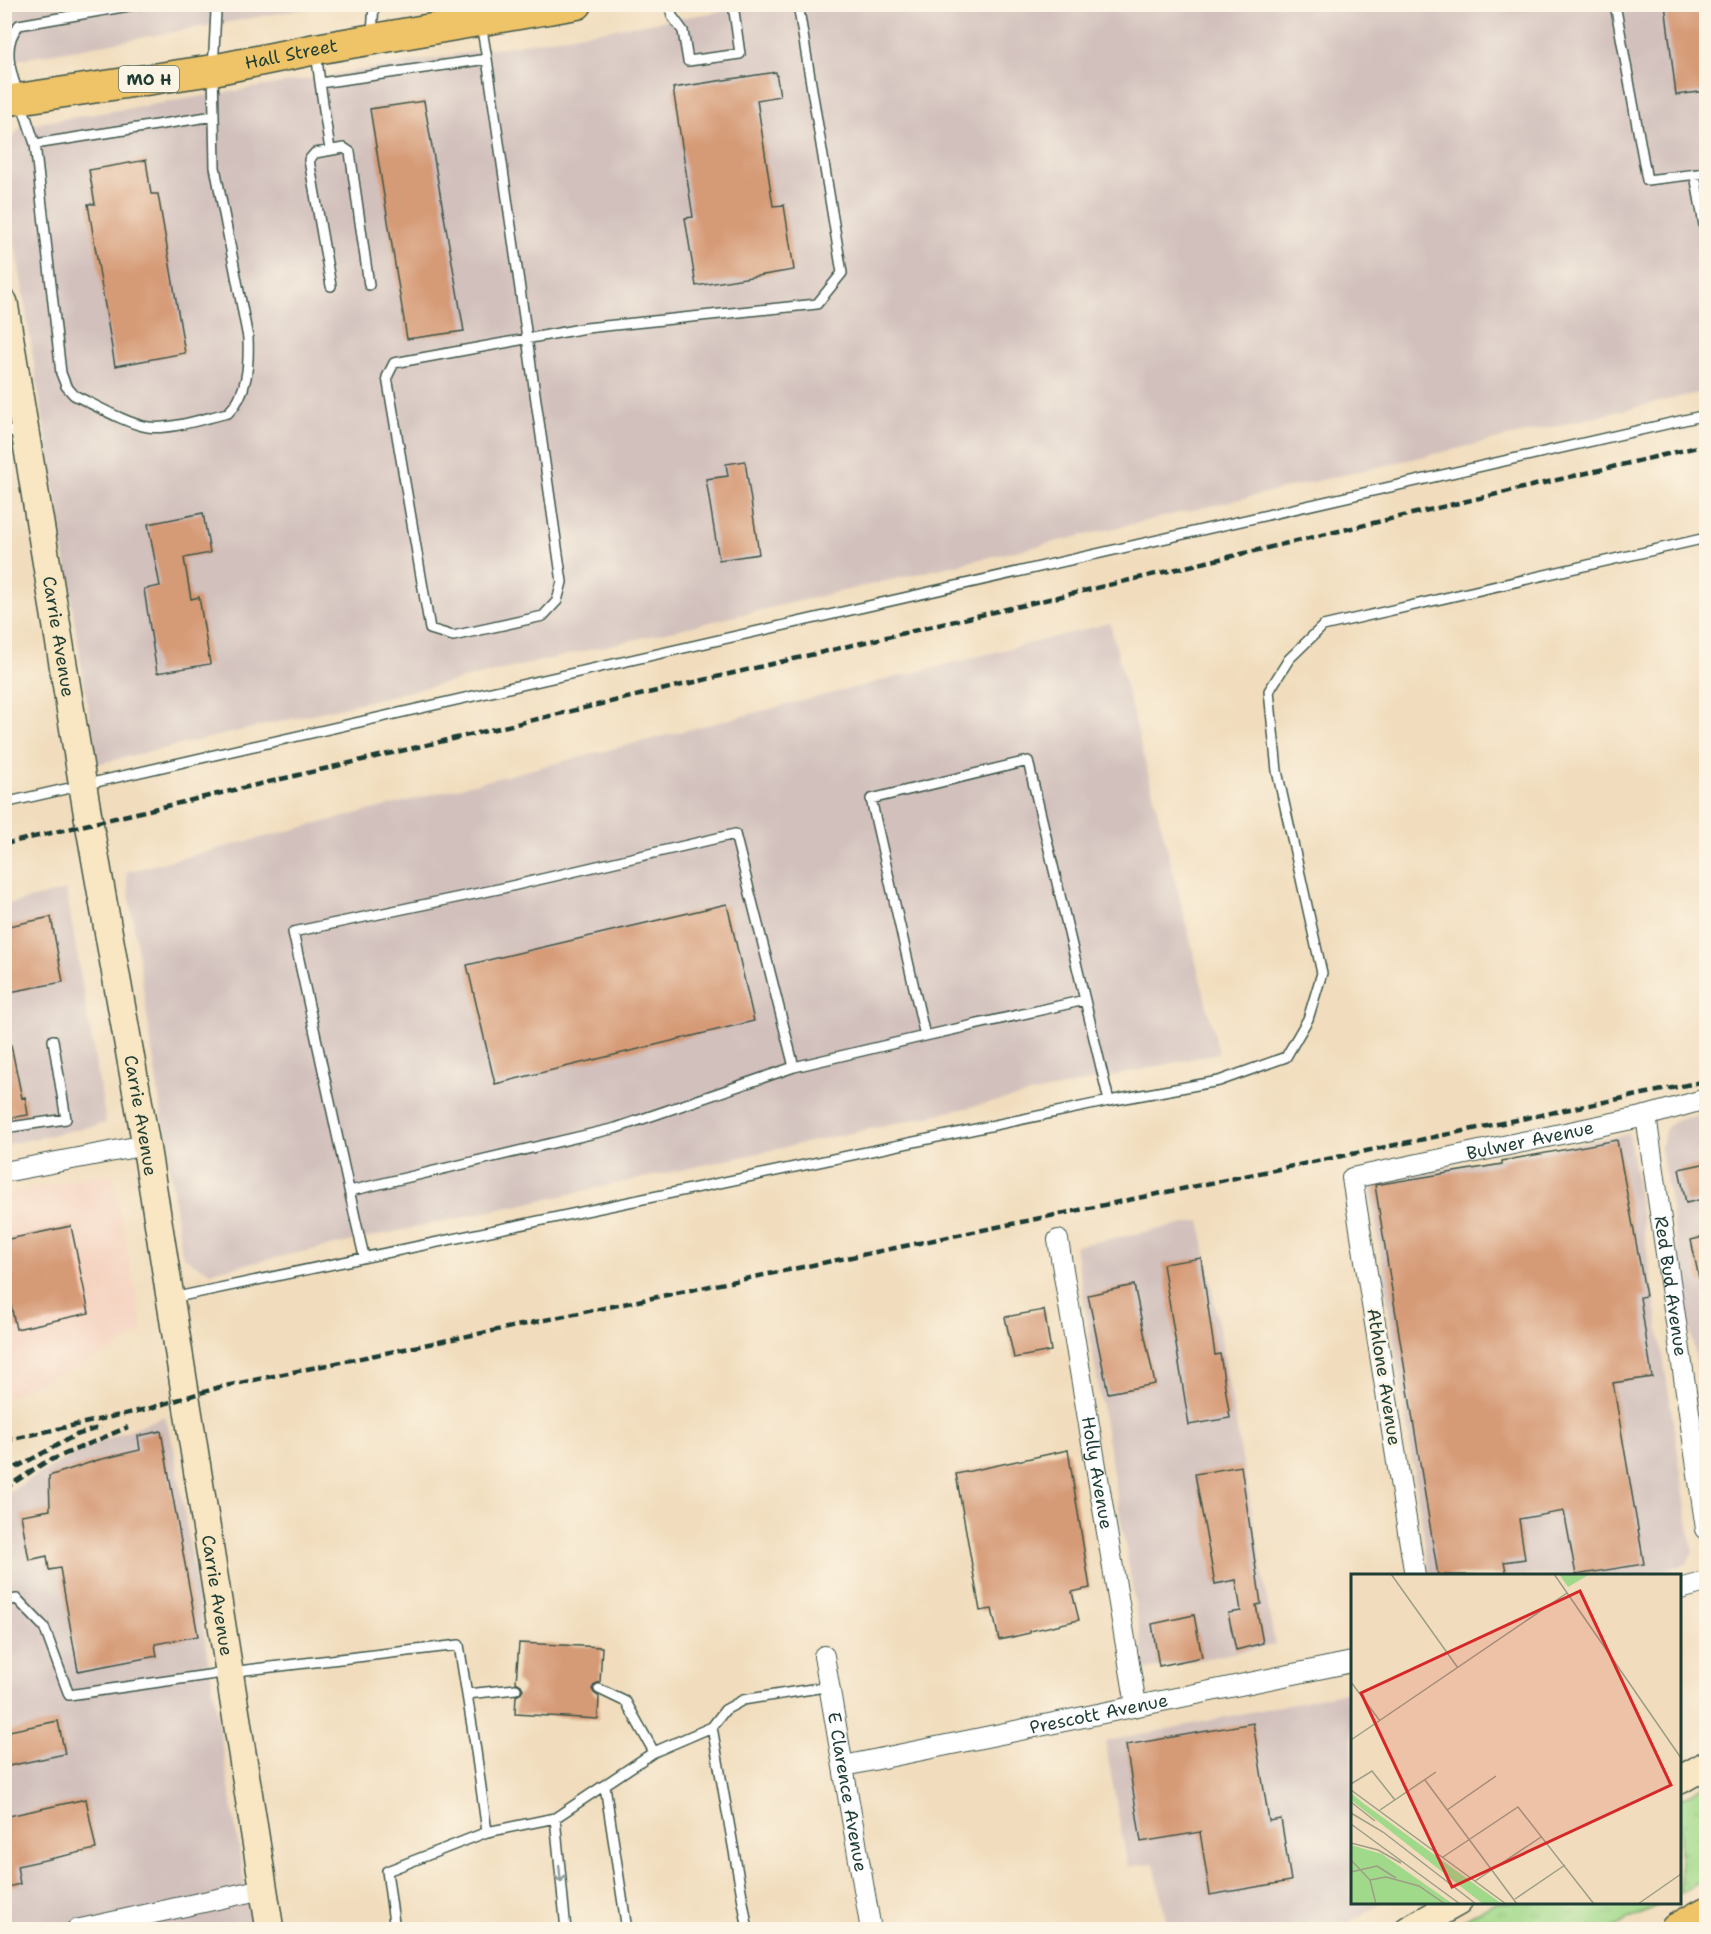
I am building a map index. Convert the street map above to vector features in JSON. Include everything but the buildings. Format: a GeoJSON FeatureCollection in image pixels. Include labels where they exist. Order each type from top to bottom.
{"type":"FeatureCollection","features":[{"type":"Feature","properties":{"kind":"highway"},"geometry":{"type":"LineString","coordinates":[[1677,1929],[1707,1914]]}},
{"type":"Feature","properties":{"kind":"main road","name":"Hall Street"},"geometry":{"type":"LineString","coordinates":[[12,99],[213,70],[316,49],[577,4]]}},
{"type":"Feature","properties":{"kind":"street","name":"Carrie Avenue"},"geometry":{"type":"LineString","coordinates":[[4,303],[15,431],[83,785],[146,1145],[270,1929]]}},
{"type":"Feature","properties":{"kind":"street","name":"Bulwer Avenue"},"geometry":{"type":"LineString","coordinates":[[1352,1178],[1646,1116],[1707,1099]]}},
{"type":"Feature","properties":{"kind":"street","name":"Red Bud Avenue"},"geometry":{"type":"LineString","coordinates":[[1646,1116],[1707,1529]]}},
{"type":"Feature","properties":{"kind":"street"},"geometry":{"type":"LineString","coordinates":[[4,1172],[146,1145]]}},
{"type":"Feature","properties":{"kind":"street","name":"Athlone Avenue"},"geometry":{"type":"LineString","coordinates":[[1352,1178],[1415,1574]]}},
{"type":"Feature","properties":{"kind":"street","name":"Holly Avenue"},"geometry":{"type":"LineString","coordinates":[[1058,1240],[1136,1705]]}},
{"type":"Feature","properties":{"kind":"street"},"geometry":{"type":"LineString","coordinates":[[1681,1588],[1707,1582]]}},
{"type":"Feature","properties":{"kind":"street","name":"E Clarence Avenue"},"geometry":{"type":"LineString","coordinates":[[824,1656],[831,1686],[870,1929]]}},
{"type":"Feature","properties":{"kind":"street","name":"Prescott Avenue"},"geometry":{"type":"LineString","coordinates":[[844,1766],[1351,1662]]}},
{"type":"Feature","properties":{"kind":"street"},"geometry":{"type":"LineString","coordinates":[[1681,1779],[1707,1765]]}},
{"type":"Feature","properties":{"kind":"street"},"geometry":{"type":"LineString","coordinates":[[76,1929],[263,1889]]}},
{"type":"Feature","properties":{"kind":"street"},"geometry":{"type":"LineString","coordinates":[[1408,1929],[1454,1904]]}},
{"type":"Feature","properties":{"kind":"lane"},"geometry":{"type":"LineString","coordinates":[[140,4],[19,25],[12,32],[8,50],[12,99],[35,144],[61,373],[66,387],[74,395],[138,425],[150,428],[166,427],[228,413],[234,407],[245,384],[248,338],[215,167],[213,70],[216,11],[214,4]]}},
{"type":"Feature","properties":{"kind":"lane"},"geometry":{"type":"LineString","coordinates":[[372,40],[374,4]]}},
{"type":"Feature","properties":{"kind":"lane"},"geometry":{"type":"LineString","coordinates":[[670,4],[672,16],[683,31],[688,62],[740,54],[733,4]]}},
{"type":"Feature","properties":{"kind":"lane"},"geometry":{"type":"LineString","coordinates":[[481,21],[487,59],[527,337],[562,582],[557,601],[543,616],[453,636],[430,629],[387,377],[394,363],[527,337],[586,328],[817,304],[842,273],[798,4]]}},
{"type":"Feature","properties":{"kind":"lane"},"geometry":{"type":"LineString","coordinates":[[1615,4],[1647,180],[1707,173]]}},
{"type":"Feature","properties":{"kind":"lane"},"geometry":{"type":"LineString","coordinates":[[316,49],[330,150]]}},
{"type":"Feature","properties":{"kind":"lane"},"geometry":{"type":"LineString","coordinates":[[320,83],[487,59]]}},
{"type":"Feature","properties":{"kind":"lane"},"geometry":{"type":"LineString","coordinates":[[35,144],[214,116]]}},
{"type":"Feature","properties":{"kind":"lane"},"geometry":{"type":"LineString","coordinates":[[331,286],[309,160],[315,153],[344,148],[350,152],[369,285]]}},
{"type":"Feature","properties":{"kind":"lane"},"geometry":{"type":"LineString","coordinates":[[1695,175],[1707,236]]}},
{"type":"Feature","properties":{"kind":"lane"},"geometry":{"type":"LineString","coordinates":[[4,803],[1707,415]]}},
{"type":"Feature","properties":{"kind":"lane"},"geometry":{"type":"LineString","coordinates":[[170,1298],[1109,1101],[1219,1082],[1286,1057],[1308,1018],[1322,973],[1277,771],[1269,691],[1289,659],[1323,626],[1707,537]]}},
{"type":"Feature","properties":{"kind":"lane"},"geometry":{"type":"LineString","coordinates":[[925,1036],[871,800],[1028,761],[1109,1101]]}},
{"type":"Feature","properties":{"kind":"lane"},"geometry":{"type":"LineString","coordinates":[[364,1256],[293,932],[503,888],[735,834],[794,1066]]}},
{"type":"Feature","properties":{"kind":"lane"},"geometry":{"type":"LineString","coordinates":[[350,1191],[616,1128],[794,1066],[1085,1000]]}},
{"type":"Feature","properties":{"kind":"lane"},"geometry":{"type":"LineString","coordinates":[[4,1128],[66,1119],[52,1040]]}},
{"type":"Feature","properties":{"kind":"lane"},"geometry":{"type":"LineString","coordinates":[[4,1600],[17,1599],[44,1627],[69,1695],[229,1672],[459,1645],[487,1832]]}},
{"type":"Feature","properties":{"kind":"lane"},"geometry":{"type":"LineString","coordinates":[[395,1929],[387,1871],[487,1832],[555,1818],[654,1752],[712,1727],[726,1710],[743,1700],[831,1686]]}},
{"type":"Feature","properties":{"kind":"lane"},"geometry":{"type":"LineString","coordinates":[[467,1694],[516,1689]]}},
{"type":"Feature","properties":{"kind":"lane"},"geometry":{"type":"LineString","coordinates":[[599,1689],[626,1702],[654,1752]]}},
{"type":"Feature","properties":{"kind":"lane"},"geometry":{"type":"LineString","coordinates":[[712,1727],[748,1929]]}},
{"type":"Feature","properties":{"kind":"lane"},"geometry":{"type":"LineString","coordinates":[[605,1786],[627,1929]]}},
{"type":"Feature","properties":{"kind":"lane"},"geometry":{"type":"LineString","coordinates":[[555,1818],[566,1929]]}},
{"type":"Feature","properties":{"kind":"shaded area"},"geometry":{"type":"Polygon","coordinates":[[[5,5],[325,5],[5,62],[5,5]]]}},
{"type":"Feature","properties":{"kind":"shaded area"},"geometry":{"type":"Polygon","coordinates":[[[759,5],[1706,5],[1706,391],[97,764],[5,178],[4,150],[21,126],[759,5]]]}},
{"type":"Feature","properties":{"kind":"shaded area"},"geometry":{"type":"Polygon","coordinates":[[[1110,623],[1219,1053],[211,1272],[192,1263],[182,1254],[126,872],[1110,623]]]}},
{"type":"Feature","properties":{"kind":"shaded area"},"geometry":{"type":"Polygon","coordinates":[[[66,890],[106,1123],[5,1145],[4,905],[66,890]]]}},
{"type":"Feature","properties":{"kind":"shaded area"},"geometry":{"type":"Polygon","coordinates":[[[1706,1113],[1706,1386],[1700,1387],[1661,1148],[1667,1127],[1674,1121],[1706,1113]]]}},
{"type":"Feature","properties":{"kind":"shaded area"},"geometry":{"type":"Polygon","coordinates":[[[1629,1134],[1693,1552],[1687,1564],[1645,1574],[1430,1574],[1370,1183],[1629,1134]]]}},
{"type":"Feature","properties":{"kind":"shaded area"},"geometry":{"type":"Polygon","coordinates":[[[113,1172],[143,1332],[100,1357],[5,1398],[5,1194],[113,1172]]]}},
{"type":"Feature","properties":{"kind":"shaded area"},"geometry":{"type":"Polygon","coordinates":[[[1200,1221],[1275,1645],[1146,1670],[1075,1246],[1200,1221]]]}},
{"type":"Feature","properties":{"kind":"shaded area"},"geometry":{"type":"Polygon","coordinates":[[[165,1416],[174,1449],[252,1929],[5,1930],[5,1494],[84,1448],[165,1416]]]}},
{"type":"Feature","properties":{"kind":"shaded area"},"geometry":{"type":"Polygon","coordinates":[[[1351,1691],[1351,1904],[1381,1904],[1337,1929],[1168,1929],[1154,1863],[1128,1867],[1105,1742],[1351,1691]]]}},
{"type":"Feature","properties":{"kind":"green space"},"geometry":{"type":"Polygon","coordinates":[[[1706,1784],[1706,1879],[1681,1892],[1681,1798],[1706,1784]]]}},
{"type":"Feature","properties":{"kind":"green space"},"geometry":{"type":"Polygon","coordinates":[[[1492,1904],[1660,1904],[1610,1929],[1446,1929],[1492,1904]]]}},
{"type":"Feature","properties":{"kind":"railway"},"geometry":{"type":"LineString","coordinates":[[4,844],[1706,445]]}},
{"type":"Feature","properties":{"kind":"railway"},"geometry":{"type":"LineString","coordinates":[[4,1441],[151,1408],[220,1387],[1706,1081]]}},
{"type":"Feature","properties":{"kind":"railway"},"geometry":{"type":"LineString","coordinates":[[4,1474],[76,1435],[101,1427]]}},
{"type":"Feature","properties":{"kind":"railway"},"geometry":{"type":"LineString","coordinates":[[4,1489],[44,1463],[128,1427]]}}]}
